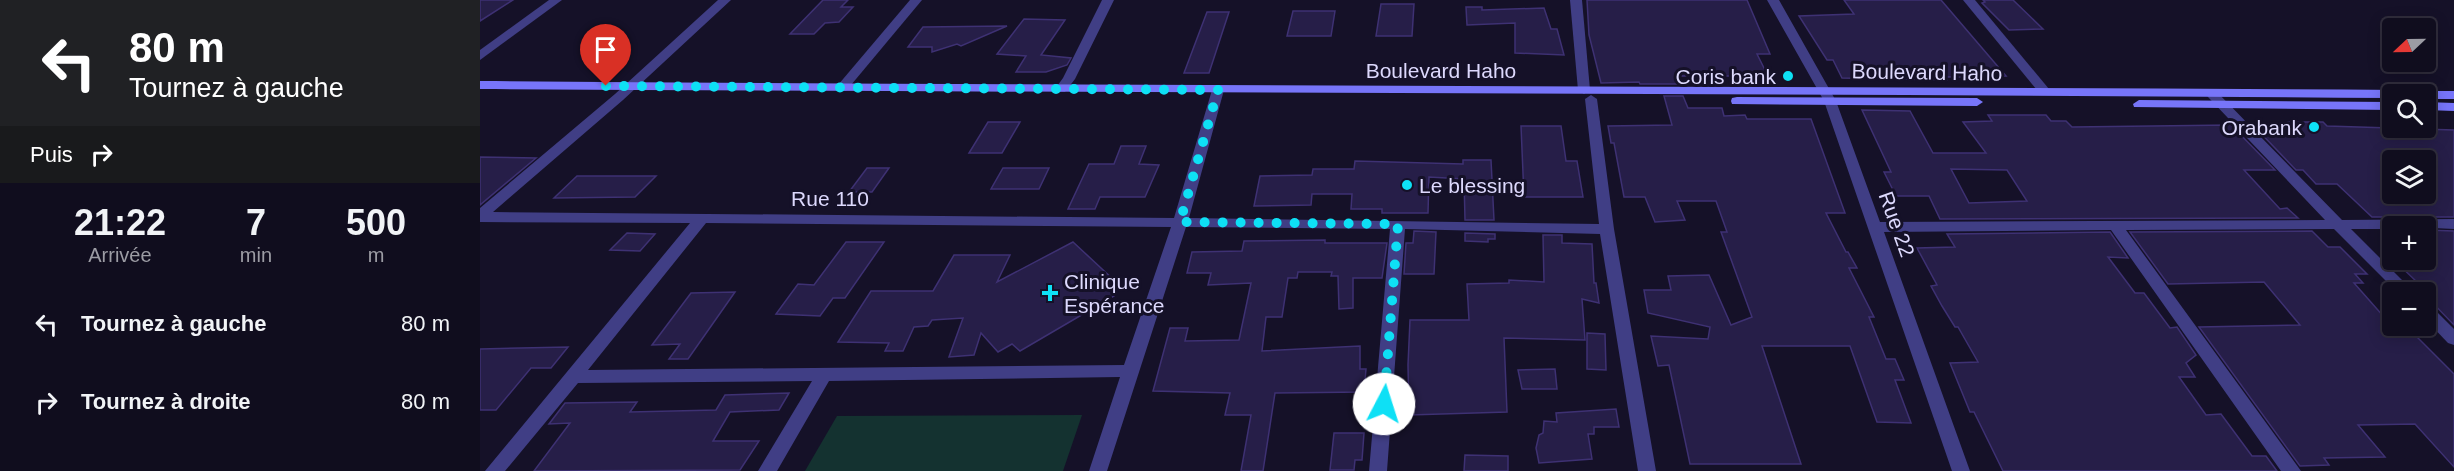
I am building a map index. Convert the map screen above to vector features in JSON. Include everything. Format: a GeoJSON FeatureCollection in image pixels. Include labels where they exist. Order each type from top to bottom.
{"type":"FeatureCollection","features":[{"type":"Feature","properties":{"kind":"main road","name":"Boulevard Haho"},"geometry":{"type":"LineString","coordinates":[[480,85],[1061,89],[1217,94]]}},
{"type":"Feature","properties":{"kind":"main road","name":"Boulevard Haho"},"geometry":{"type":"LineString","coordinates":[[1827,95],[2044,92],[2382,106]]}},
{"type":"Feature","properties":{"kind":"main road","name":"Boulevard Haho"},"geometry":{"type":"LineString","coordinates":[[480,96],[1827,95],[2217,99],[2382,95]]}},
{"type":"Feature","properties":{"kind":"main road"},"geometry":{"type":"LineString","coordinates":[[2436,95],[2454,95]]}},
{"type":"Feature","properties":{"kind":"main road"},"geometry":{"type":"LineString","coordinates":[[2436,106],[2454,107]]}},
{"type":"Feature","properties":{"kind":"street"},"geometry":{"type":"LineString","coordinates":[[480,56],[556,0]]}},
{"type":"Feature","properties":{"kind":"street"},"geometry":{"type":"LineString","coordinates":[[480,217],[619,97],[725,0]]}},
{"type":"Feature","properties":{"kind":"street"},"geometry":{"type":"LineString","coordinates":[[842,88],[916,0]]}},
{"type":"Feature","properties":{"kind":"street"},"geometry":{"type":"LineString","coordinates":[[1061,89],[1069,79],[1108,0]]}},
{"type":"Feature","properties":{"kind":"street"},"geometry":{"type":"LineString","coordinates":[[1576,0],[1607,229],[1647,471]]}},
{"type":"Feature","properties":{"kind":"street","name":"Rue 22"},"geometry":{"type":"LineString","coordinates":[[1773,0],[1827,95],[1876,227],[1961,471]]}},
{"type":"Feature","properties":{"kind":"street"},"geometry":{"type":"LineString","coordinates":[[1969,0],[2044,92]]}},
{"type":"Feature","properties":{"kind":"street"},"geometry":{"type":"LineString","coordinates":[[1098,471],[1180,222],[1217,94]]}},
{"type":"Feature","properties":{"kind":"street"},"geometry":{"type":"LineString","coordinates":[[2217,99],[2337,225],[2396,282]]}},
{"type":"Feature","properties":{"kind":"street","name":"Rue 110"},"geometry":{"type":"LineString","coordinates":[[480,217],[1398,224],[1607,229]]}},
{"type":"Feature","properties":{"kind":"street"},"geometry":{"type":"LineString","coordinates":[[494,471],[702,218]]}},
{"type":"Feature","properties":{"kind":"street"},"geometry":{"type":"LineString","coordinates":[[1378,471],[1398,224]]}},
{"type":"Feature","properties":{"kind":"street"},"geometry":{"type":"LineString","coordinates":[[1876,227],[2454,224]]}},
{"type":"Feature","properties":{"kind":"street"},"geometry":{"type":"LineString","coordinates":[[2116,227],[2292,471]]}},
{"type":"Feature","properties":{"kind":"street"},"geometry":{"type":"LineString","coordinates":[[2436,321],[2454,339]]}},
{"type":"Feature","properties":{"kind":"street"},"geometry":{"type":"LineString","coordinates":[[573,377],[1131,371]]}},
{"type":"Feature","properties":{"kind":"street"},"geometry":{"type":"LineString","coordinates":[[767,471],[824,375]]}},
{"type":"Feature","properties":{"kind":"green space"},"geometry":{"type":"Polygon","coordinates":[[[1082,415],[1063,471],[805,471],[837,416],[1082,415]]]}},
{"type":"Feature","properties":{"kind":"building"},"geometry":{"type":"Polygon","coordinates":[[[480,0],[513,0],[480,21],[480,0]]]}},
{"type":"Feature","properties":{"kind":"building"},"geometry":{"type":"Polygon","coordinates":[[[823,0],[848,0],[841,7],[853,7],[839,22],[825,23],[814,34],[790,34],[823,0]]]}},
{"type":"Feature","properties":{"kind":"building"},"geometry":{"type":"Polygon","coordinates":[[[1587,0],[1747,0],[1770,54],[1757,54],[1768,76],[1676,76],[1679,84],[1601,83],[1589,35],[1587,0]]]}},
{"type":"Feature","properties":{"kind":"building"},"geometry":{"type":"Polygon","coordinates":[[[1844,0],[1941,0],[2006,76],[1946,77],[1947,80],[1842,78],[1833,60],[1827,60],[1799,16],[1854,14],[1844,0]]]}},
{"type":"Feature","properties":{"kind":"building"},"geometry":{"type":"Polygon","coordinates":[[[1983,0],[2013,0],[2043,29],[2009,30],[1982,3],[1985,2],[1983,0]]]}},
{"type":"Feature","properties":{"kind":"building"},"geometry":{"type":"Polygon","coordinates":[[[1381,4],[1414,4],[1412,36],[1376,36],[1381,4]]]}},
{"type":"Feature","properties":{"kind":"building"},"geometry":{"type":"Polygon","coordinates":[[[1466,7],[1482,7],[1482,10],[1544,8],[1551,29],[1557,29],[1564,55],[1515,53],[1515,23],[1467,25],[1466,7]]]}},
{"type":"Feature","properties":{"kind":"building"},"geometry":{"type":"Polygon","coordinates":[[[1293,11],[1335,11],[1331,36],[1287,36],[1293,11]]]}},
{"type":"Feature","properties":{"kind":"building"},"geometry":{"type":"Polygon","coordinates":[[[1207,12],[1229,12],[1209,73],[1184,73],[1207,12]]]}},
{"type":"Feature","properties":{"kind":"building"},"geometry":{"type":"Polygon","coordinates":[[[1024,19],[1065,20],[1041,55],[1071,58],[1067,65],[1046,72],[1016,72],[1026,56],[997,54],[1024,19]]]}},
{"type":"Feature","properties":{"kind":"building"},"geometry":{"type":"Polygon","coordinates":[[[1007,26],[961,46],[957,44],[932,52],[932,47],[908,47],[923,27],[1007,26]]]}},
{"type":"Feature","properties":{"kind":"building"},"geometry":{"type":"Polygon","coordinates":[[[1664,96],[1683,96],[1688,108],[1722,108],[1724,116],[1745,115],[1747,119],[1811,119],[1845,213],[1826,213],[1857,268],[1849,268],[1874,317],[1869,317],[1886,359],[1895,359],[1904,380],[1895,380],[1911,423],[1877,422],[1850,346],[1762,346],[1801,464],[1690,464],[1669,365],[1658,366],[1651,336],[1708,339],[1710,327],[1648,313],[1644,290],[1671,290],[1668,276],[1709,275],[1731,325],[1752,317],[1721,232],[1727,232],[1716,201],[1677,201],[1685,220],[1655,222],[1645,197],[1624,197],[1614,143],[1611,143],[1608,126],[1672,125],[1664,96]]]}},
{"type":"Feature","properties":{"kind":"building"},"geometry":{"type":"Polygon","coordinates":[[[1862,110],[1910,111],[1933,153],[1986,153],[1963,122],[1992,121],[1988,115],[2046,115],[2051,121],[2066,121],[2072,127],[2231,125],[2275,170],[2244,170],[2280,209],[2287,208],[2298,218],[1940,219],[1929,196],[1896,196],[1884,172],[1891,172],[1862,110]],[[1951,169],[1969,203],[2027,201],[2007,170],[1951,169]]]}},
{"type":"Feature","properties":{"kind":"building"},"geometry":{"type":"Polygon","coordinates":[[[988,122],[1020,122],[1002,153],[969,153],[988,122]]]}},
{"type":"Feature","properties":{"kind":"building"},"geometry":{"type":"Polygon","coordinates":[[[2323,122],[2327,126],[2382,128],[2382,138],[2436,138],[2436,129],[2454,130],[2454,217],[2372,217],[2337,184],[2316,184],[2303,170],[2296,170],[2252,124],[2323,122]]]}},
{"type":"Feature","properties":{"kind":"building"},"geometry":{"type":"Polygon","coordinates":[[[1521,126],[1561,126],[1566,161],[1577,161],[1583,197],[1524,197],[1521,126]]]}},
{"type":"Feature","properties":{"kind":"building"},"geometry":{"type":"Polygon","coordinates":[[[1121,146],[1146,146],[1139,164],[1159,165],[1145,197],[1100,197],[1095,209],[1068,209],[1089,164],[1114,164],[1121,146]]]}},
{"type":"Feature","properties":{"kind":"building"},"geometry":{"type":"Polygon","coordinates":[[[480,157],[536,158],[480,205],[480,157]]]}},
{"type":"Feature","properties":{"kind":"building"},"geometry":{"type":"Polygon","coordinates":[[[1463,160],[1491,160],[1494,220],[1465,220],[1464,179],[1429,177],[1428,213],[1382,213],[1382,209],[1351,209],[1352,194],[1312,194],[1311,205],[1254,206],[1260,176],[1312,175],[1313,169],[1354,169],[1355,161],[1463,164],[1463,160]]]}},
{"type":"Feature","properties":{"kind":"building"},"geometry":{"type":"Polygon","coordinates":[[[867,168],[889,168],[872,192],[849,192],[867,168]]]}},
{"type":"Feature","properties":{"kind":"building"},"geometry":{"type":"Polygon","coordinates":[[[1003,168],[1049,168],[1039,189],[991,189],[1003,168]]]}},
{"type":"Feature","properties":{"kind":"building"},"geometry":{"type":"Polygon","coordinates":[[[577,176],[656,176],[635,197],[554,198],[577,176]]]}},
{"type":"Feature","properties":{"kind":"building"},"geometry":{"type":"Polygon","coordinates":[[[2436,230],[2454,231],[2454,325],[2436,306],[2436,282],[2417,282],[2404,270],[2436,270],[2436,230]]]}},
{"type":"Feature","properties":{"kind":"building"},"geometry":{"type":"Polygon","coordinates":[[[1414,231],[1436,232],[1434,274],[1404,274],[1406,243],[1413,243],[1414,231]]]}},
{"type":"Feature","properties":{"kind":"building"},"geometry":{"type":"Polygon","coordinates":[[[2312,231],[2328,247],[2340,247],[2367,274],[2355,274],[2363,283],[2354,283],[2382,315],[2382,336],[2416,336],[2454,374],[2454,467],[2415,424],[2358,425],[2385,457],[2324,458],[2329,465],[2300,466],[2199,327],[2300,325],[2264,282],[2168,284],[2130,232],[2312,231]]]}},
{"type":"Feature","properties":{"kind":"building"},"geometry":{"type":"Polygon","coordinates":[[[2110,232],[2128,258],[2108,257],[2135,293],[2144,293],[2170,328],[2177,327],[2196,355],[2186,363],[2195,377],[2179,377],[2206,415],[2221,414],[2252,456],[2266,456],[2277,471],[2003,471],[1974,412],[1970,412],[1950,363],[1978,362],[1931,286],[1937,285],[1917,248],[1955,247],[1947,234],[2110,232]]]}},
{"type":"Feature","properties":{"kind":"building"},"geometry":{"type":"Polygon","coordinates":[[[627,233],[655,234],[640,251],[610,250],[627,233]]]}},
{"type":"Feature","properties":{"kind":"building"},"geometry":{"type":"Polygon","coordinates":[[[1465,233],[1495,234],[1495,239],[1488,239],[1488,242],[1465,241],[1465,233]]]}},
{"type":"Feature","properties":{"kind":"building"},"geometry":{"type":"Polygon","coordinates":[[[1543,235],[1562,235],[1562,243],[1592,244],[1594,283],[1596,283],[1599,303],[1582,299],[1585,340],[1504,338],[1507,412],[1409,415],[1410,320],[1469,320],[1467,284],[1509,283],[1509,280],[1544,282],[1543,235]]]}},
{"type":"Feature","properties":{"kind":"building"},"geometry":{"type":"Polygon","coordinates":[[[1325,240],[1325,243],[1387,243],[1382,278],[1353,278],[1353,308],[1339,309],[1338,276],[1331,276],[1332,272],[1298,272],[1297,278],[1288,278],[1282,317],[1266,317],[1262,351],[1360,346],[1360,369],[1366,369],[1364,392],[1275,393],[1263,471],[1241,471],[1251,415],[1225,415],[1230,393],[1153,391],[1170,328],[1188,328],[1185,341],[1239,340],[1251,283],[1208,285],[1211,273],[1187,273],[1192,252],[1242,251],[1244,241],[1325,240]]]}},
{"type":"Feature","properties":{"kind":"building"},"geometry":{"type":"Polygon","coordinates":[[[846,242],[884,242],[845,298],[833,298],[820,316],[776,314],[798,284],[814,285],[846,242]]]}},
{"type":"Feature","properties":{"kind":"building"},"geometry":{"type":"Polygon","coordinates":[[[1073,242],[1115,281],[1114,296],[1020,351],[1012,344],[998,352],[981,333],[974,355],[949,357],[963,318],[932,320],[928,326],[914,327],[903,351],[885,351],[889,343],[838,342],[871,291],[933,291],[954,255],[1010,255],[997,282],[1073,242]]]}},
{"type":"Feature","properties":{"kind":"building"},"geometry":{"type":"Polygon","coordinates":[[[735,292],[688,359],[669,359],[680,344],[652,345],[691,293],[735,292]]]}},
{"type":"Feature","properties":{"kind":"building"},"geometry":{"type":"Polygon","coordinates":[[[1587,333],[1605,334],[1606,370],[1587,369],[1587,333]]]}},
{"type":"Feature","properties":{"kind":"building"},"geometry":{"type":"Polygon","coordinates":[[[568,347],[551,368],[531,368],[496,410],[480,410],[480,349],[568,347]]]}},
{"type":"Feature","properties":{"kind":"building"},"geometry":{"type":"Polygon","coordinates":[[[1555,369],[1557,389],[1522,389],[1518,370],[1555,369]]]}},
{"type":"Feature","properties":{"kind":"building"},"geometry":{"type":"Polygon","coordinates":[[[789,393],[779,410],[730,412],[713,441],[759,441],[740,470],[534,471],[570,423],[549,424],[565,403],[637,402],[630,412],[716,410],[725,395],[789,393]]]}},
{"type":"Feature","properties":{"kind":"building"},"geometry":{"type":"Polygon","coordinates":[[[1616,409],[1619,427],[1594,427],[1594,434],[1588,434],[1592,459],[1539,463],[1536,448],[1539,435],[1543,433],[1544,421],[1557,422],[1556,413],[1616,409]]]}},
{"type":"Feature","properties":{"kind":"building"},"geometry":{"type":"Polygon","coordinates":[[[1334,433],[1364,433],[1362,460],[1355,460],[1354,470],[1330,470],[1334,433]]]}},
{"type":"Feature","properties":{"kind":"building"},"geometry":{"type":"Polygon","coordinates":[[[1465,455],[1508,456],[1508,471],[1464,471],[1465,455]]]}},
{"type":"Feature","properties":{"kind":"place","name":"Coris bank"},"geometry":{"type":"Point","coordinates":[1788,76]}},
{"type":"Feature","properties":{"kind":"place","name":"Orabank"},"geometry":{"type":"Point","coordinates":[2314,127]}},
{"type":"Feature","properties":{"kind":"place","name":"Le blessing"},"geometry":{"type":"Point","coordinates":[1407,185]}},
{"type":"Feature","properties":{"kind":"place","name":"Clinique Espérance"},"geometry":{"type":"Point","coordinates":[1050,293]}},
{"type":"Feature","properties":{"kind":"route"},"geometry":{"type":"LineString","coordinates":[[606,86],[1218,90],[1180,222],[1398,224],[1384,404]]}}]}
